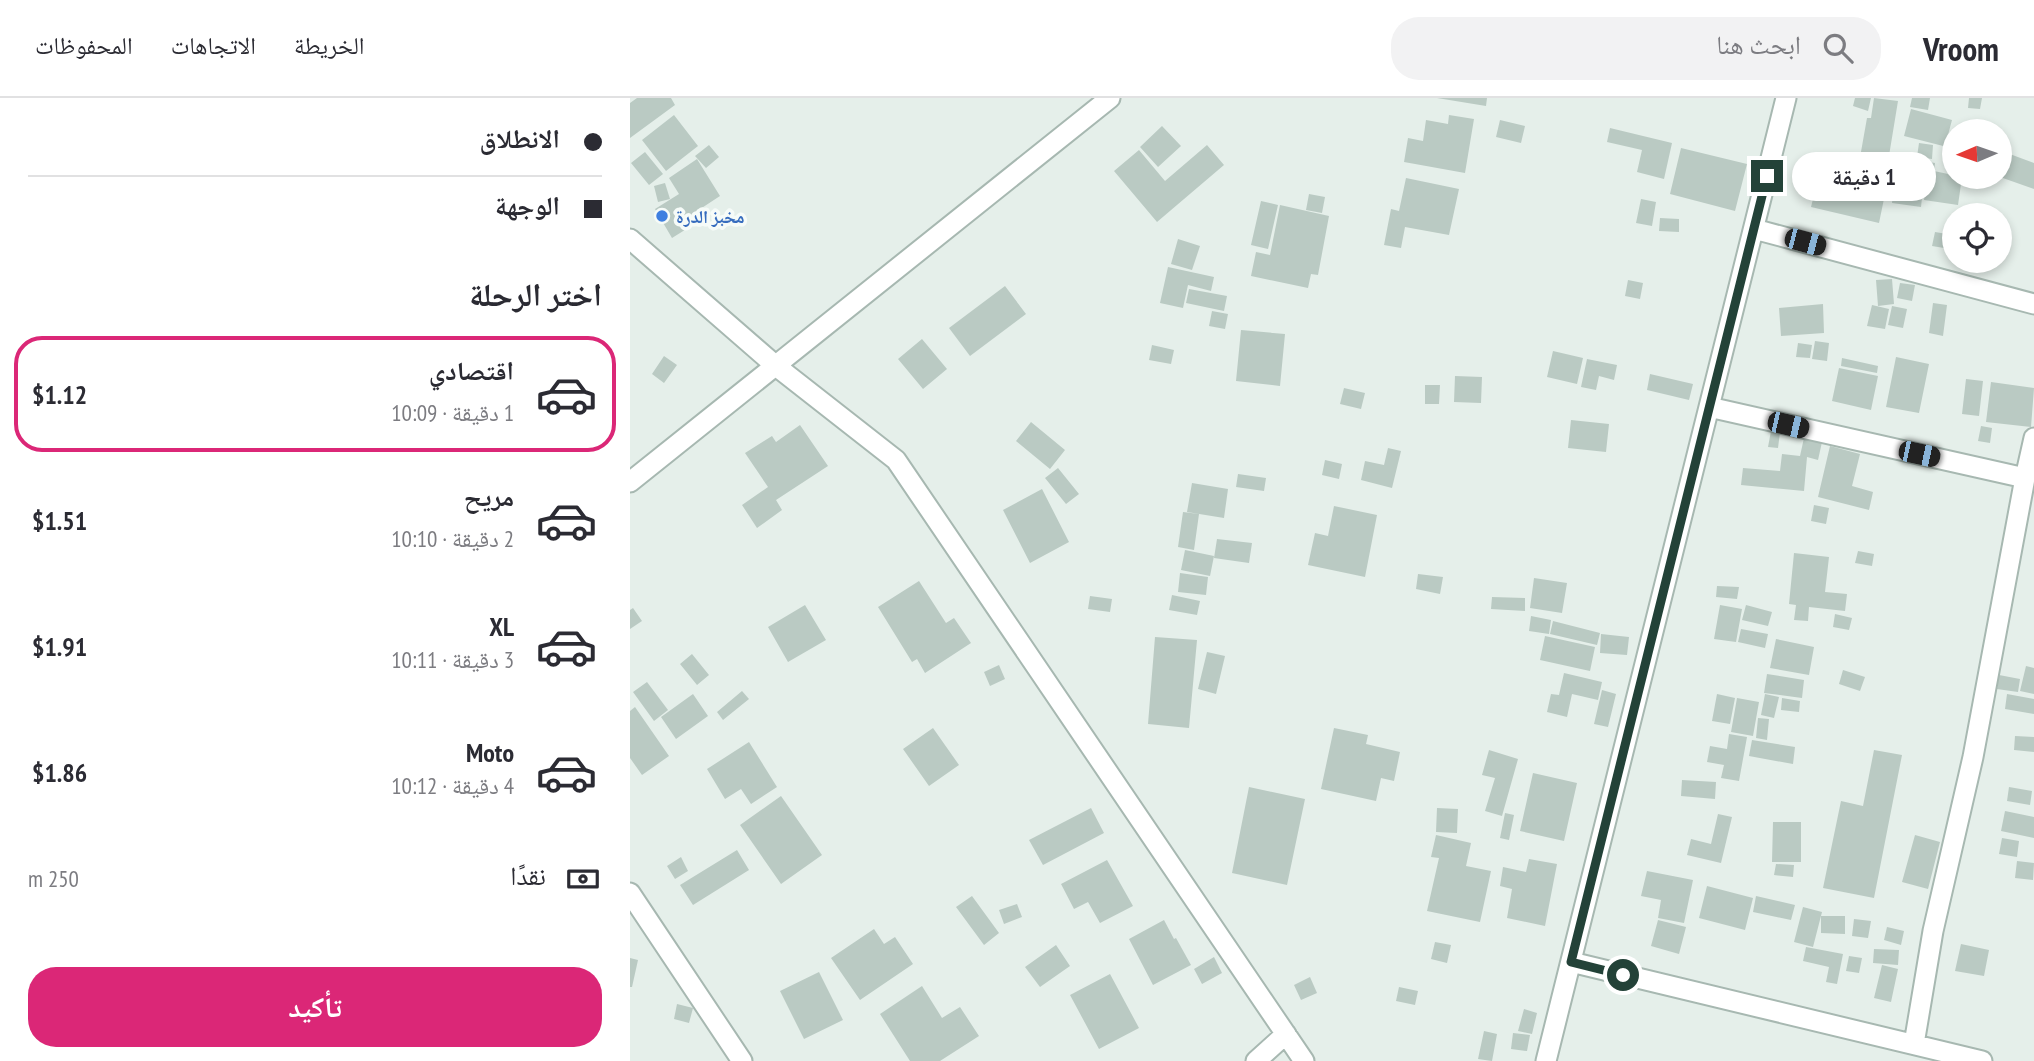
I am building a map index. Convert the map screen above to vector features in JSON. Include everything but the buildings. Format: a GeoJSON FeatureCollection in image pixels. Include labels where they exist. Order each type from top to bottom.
{"type":"FeatureCollection","features":[{"type":"Feature","properties":{"kind":"street"},"geometry":{"type":"LineString","coordinates":[[630,482],[1110,98]]}},
{"type":"Feature","properties":{"kind":"street"},"geometry":{"type":"LineString","coordinates":[[1546,1061],[1787,98]]}},
{"type":"Feature","properties":{"kind":"street"},"geometry":{"type":"LineString","coordinates":[[1754,229],[2034,304]]}},
{"type":"Feature","properties":{"kind":"street"},"geometry":{"type":"LineString","coordinates":[[630,239],[776,366],[895,460],[1304,1061]]}},
{"type":"Feature","properties":{"kind":"street"},"geometry":{"type":"LineString","coordinates":[[1709,407],[2025,478]]}},
{"type":"Feature","properties":{"kind":"street"},"geometry":{"type":"LineString","coordinates":[[1914,1044],[1933,931],[1973,757],[2034,438]]}},
{"type":"Feature","properties":{"kind":"street"},"geometry":{"type":"LineString","coordinates":[[630,893],[742,1061]]}},
{"type":"Feature","properties":{"kind":"street"},"geometry":{"type":"LineString","coordinates":[[1571,962],[1982,1061]]}},
{"type":"Feature","properties":{"kind":"street"},"geometry":{"type":"LineString","coordinates":[[1256,1061],[1286,1034]]}},
{"type":"Feature","properties":{"kind":"place","name":"مخبز الدرة"},"geometry":{"type":"Point","coordinates":[662,216]}},
{"type":"Feature","properties":{"kind":"route"},"geometry":{"type":"LineString","coordinates":[[1623,975],[1571,962],[1767,176]]}}]}
